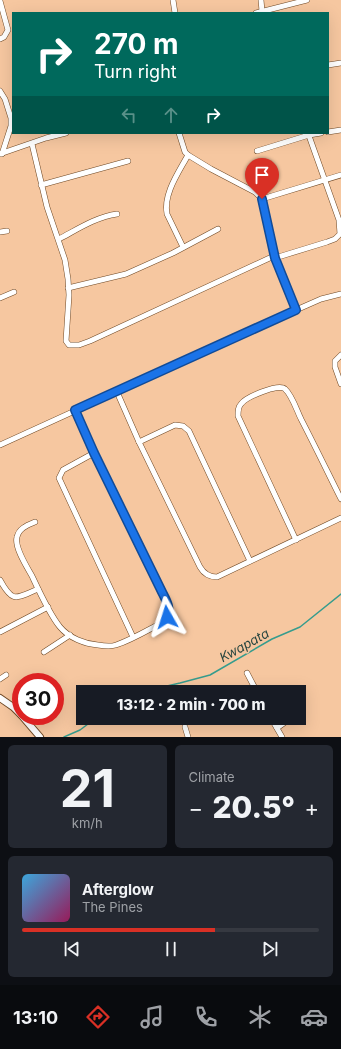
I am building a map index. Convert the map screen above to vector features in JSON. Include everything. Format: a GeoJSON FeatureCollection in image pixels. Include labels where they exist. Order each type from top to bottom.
{"type":"FeatureCollection","features":[{"type":"Feature","properties":{"kind":"street"},"geometry":{"type":"LineString","coordinates":[[173,0],[175,12]]}},
{"type":"Feature","properties":{"kind":"street"},"geometry":{"type":"LineString","coordinates":[[261,0],[262,11]]}},
{"type":"Feature","properties":{"kind":"street"},"geometry":{"type":"LineString","coordinates":[[259,12],[307,0]]}},
{"type":"Feature","properties":{"kind":"street"},"geometry":{"type":"LineString","coordinates":[[0,1],[8,30],[4,37],[0,39]]}},
{"type":"Feature","properties":{"kind":"street"},"geometry":{"type":"LineString","coordinates":[[329,66],[341,63]]}},
{"type":"Feature","properties":{"kind":"street"},"geometry":{"type":"LineString","coordinates":[[0,91],[5,99],[11,118],[11,126],[1,154]]}},
{"type":"Feature","properties":{"kind":"street"},"geometry":{"type":"LineString","coordinates":[[329,132],[341,130]]}},
{"type":"Feature","properties":{"kind":"street"},"geometry":{"type":"LineString","coordinates":[[1,154],[63,134]]}},
{"type":"Feature","properties":{"kind":"street"},"geometry":{"type":"LineString","coordinates":[[179,134],[185,152],[188,155],[255,192],[262,199],[275,257],[296,310]]}},
{"type":"Feature","properties":{"kind":"street"},"geometry":{"type":"LineString","coordinates":[[32,144],[49,214],[65,260],[68,288],[66,341],[69,345],[79,345],[90,341],[275,257],[327,242],[335,239],[340,234],[339,220],[308,134],[257,151]]}},
{"type":"Feature","properties":{"kind":"street"},"geometry":{"type":"LineString","coordinates":[[183,247],[167,214],[166,201],[188,155]]}},
{"type":"Feature","properties":{"kind":"street"},"geometry":{"type":"LineString","coordinates":[[41,185],[128,161]]}},
{"type":"Feature","properties":{"kind":"street"},"geometry":{"type":"LineString","coordinates":[[262,199],[341,175]]}},
{"type":"Feature","properties":{"kind":"street"},"geometry":{"type":"LineString","coordinates":[[59,240],[99,219],[117,214]]}},
{"type":"Feature","properties":{"kind":"street"},"geometry":{"type":"LineString","coordinates":[[68,288],[126,274],[218,229]]}},
{"type":"Feature","properties":{"kind":"street"},"geometry":{"type":"LineString","coordinates":[[0,232],[7,231]]}},
{"type":"Feature","properties":{"kind":"street"},"geometry":{"type":"LineString","coordinates":[[0,298],[14,292]]}},
{"type":"Feature","properties":{"kind":"street"},"geometry":{"type":"LineString","coordinates":[[0,445],[296,310],[321,299],[341,294]]}},
{"type":"Feature","properties":{"kind":"street"},"geometry":{"type":"LineString","coordinates":[[341,355],[335,361],[335,367],[341,384]]}},
{"type":"Feature","properties":{"kind":"street"},"geometry":{"type":"LineString","coordinates":[[296,540],[238,416],[240,404],[275,387],[281,386],[285,388],[296,407],[341,499]]}},
{"type":"Feature","properties":{"kind":"street"},"geometry":{"type":"LineString","coordinates":[[117,392],[139,442],[203,573],[212,577],[217,577],[341,518]]}},
{"type":"Feature","properties":{"kind":"street"},"geometry":{"type":"LineString","coordinates":[[35,522],[23,528],[17,537],[19,550],[38,589],[60,627],[70,635],[83,642],[94,645],[115,645],[162,622],[167,617],[169,612],[168,605],[94,453],[75,410]]}},
{"type":"Feature","properties":{"kind":"street"},"geometry":{"type":"LineString","coordinates":[[139,442],[175,425],[183,426],[189,432],[250,561]]}},
{"type":"Feature","properties":{"kind":"street"},"geometry":{"type":"LineString","coordinates":[[94,453],[63,470],[59,478],[133,637]]}},
{"type":"Feature","properties":{"kind":"street"},"geometry":{"type":"LineString","coordinates":[[0,580],[6,592],[13,597],[19,597],[38,589]]}},
{"type":"Feature","properties":{"kind":"street"},"geometry":{"type":"LineString","coordinates":[[0,632],[48,607]]}},
{"type":"Feature","properties":{"kind":"street"},"geometry":{"type":"LineString","coordinates":[[44,652],[70,635]]}},
{"type":"Feature","properties":{"kind":"street"},"geometry":{"type":"LineString","coordinates":[[247,673],[253,685]]}},
{"type":"Feature","properties":{"kind":"street"},"geometry":{"type":"LineString","coordinates":[[0,679],[6,675]]}},
{"type":"Feature","properties":{"kind":"street"},"geometry":{"type":"LineString","coordinates":[[0,698],[12,706]]}},
{"type":"Feature","properties":{"kind":"street"},"geometry":{"type":"LineString","coordinates":[[29,725],[40,737]]}},
{"type":"Feature","properties":{"kind":"street"},"geometry":{"type":"LineString","coordinates":[[276,725],[282,737]]}},
{"type":"Feature","properties":{"kind":"street"},"geometry":{"type":"LineString","coordinates":[[277,728],[281,725]]}},
{"type":"Feature","properties":{"kind":"street"},"geometry":{"type":"LineString","coordinates":[[185,727],[188,737]]}},
{"type":"Feature","properties":{"kind":"waterway","name":"Kwapata"},"geometry":{"type":"LineString","coordinates":[[171,685],[210,675],[272,639],[300,627],[341,594]]}},
{"type":"Feature","properties":{"kind":"waterway","name":"Kwapata"},"geometry":{"type":"LineString","coordinates":[[64,737],[80,730],[87,725]]}},
{"type":"Feature","properties":{"kind":"route"},"geometry":{"type":"LineString","coordinates":[[167,617],[169,612],[168,605],[94,453],[75,410],[296,310],[275,258],[262,199]]}}]}
